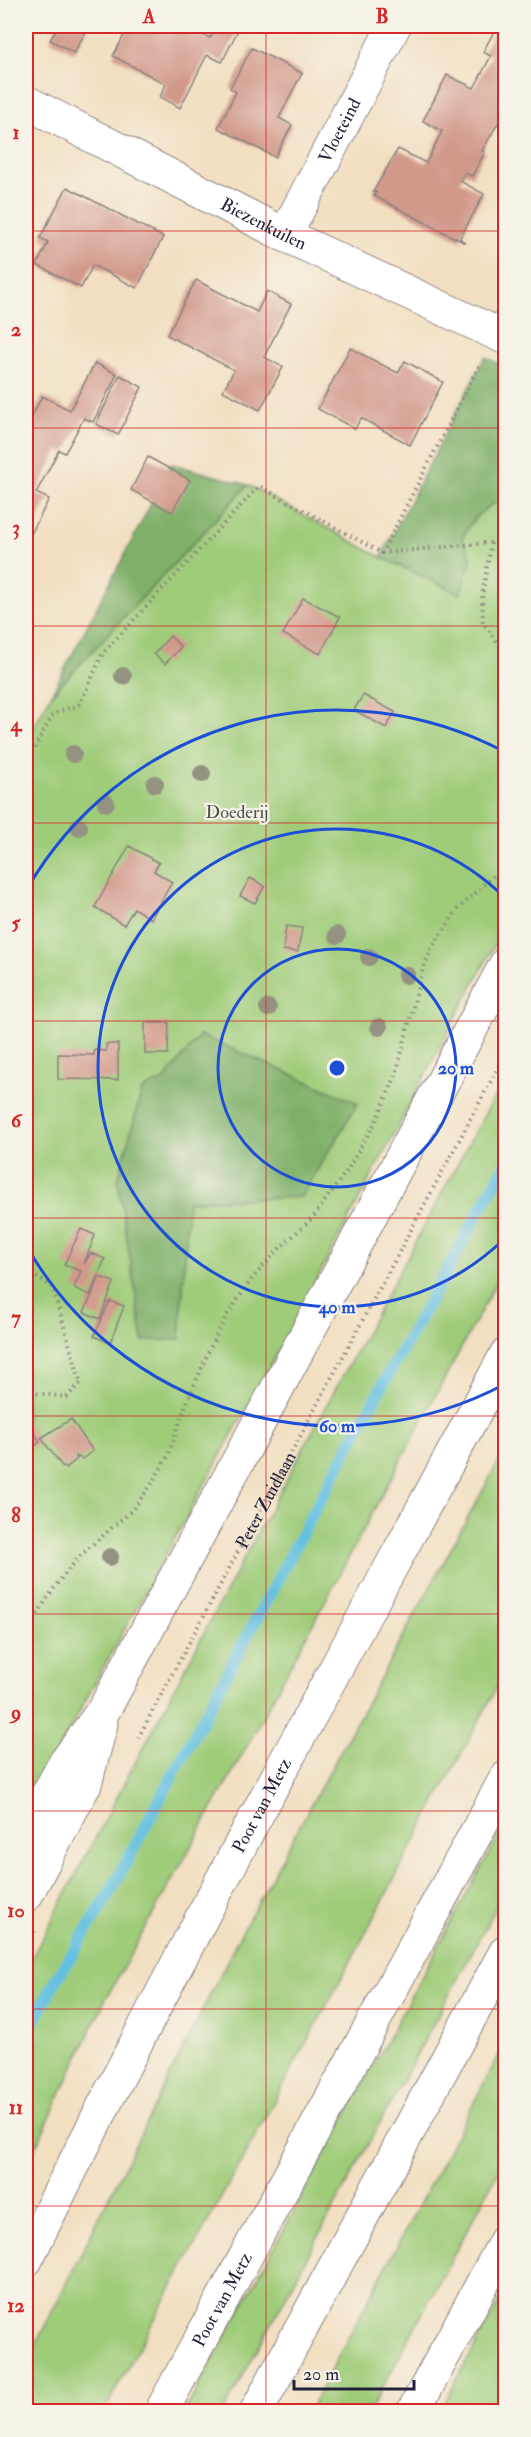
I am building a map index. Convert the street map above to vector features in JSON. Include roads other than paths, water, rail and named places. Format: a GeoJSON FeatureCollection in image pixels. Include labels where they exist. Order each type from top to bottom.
{"type":"FeatureCollection","features":[{"type":"Feature","properties":{"kind":"main road","name":"Vloeteind"},"geometry":{"type":"LineString","coordinates":[[285,235],[394,26]]}},
{"type":"Feature","properties":{"kind":"main road","name":"Biezenkuilen"},"geometry":{"type":"LineString","coordinates":[[27,107],[285,235],[501,336]]}},
{"type":"Feature","properties":{"kind":"main road"},"geometry":{"type":"LineString","coordinates":[[26,1835],[63,1766],[105,1708],[506,964]]}},
{"type":"Feature","properties":{"kind":"main road","name":"Poot van Metz"},"geometry":{"type":"LineString","coordinates":[[26,2260],[69,2173],[209,1908],[506,1354]]}},
{"type":"Feature","properties":{"kind":"main road"},"geometry":{"type":"LineString","coordinates":[[30,1899],[86,1784],[105,1708]]}},
{"type":"Feature","properties":{"kind":"main road","name":"Poot van Metz"},"geometry":{"type":"LineString","coordinates":[[161,2412],[506,1778]]}},
{"type":"Feature","properties":{"kind":"main road"},"geometry":{"type":"LineString","coordinates":[[256,2412],[506,1951]]}},
{"type":"Feature","properties":{"kind":"main road"},"geometry":{"type":"LineString","coordinates":[[413,2412],[506,2240]]}},
{"type":"Feature","properties":{"kind":"waterway"},"geometry":{"type":"LineString","coordinates":[[26,2037],[52,1987],[109,1894],[363,1420],[506,1164]]}},
{"type":"Feature","properties":{"kind":"park label","name":"Doederij"},"geometry":{"type":"Point","coordinates":[237,812]}}]}
